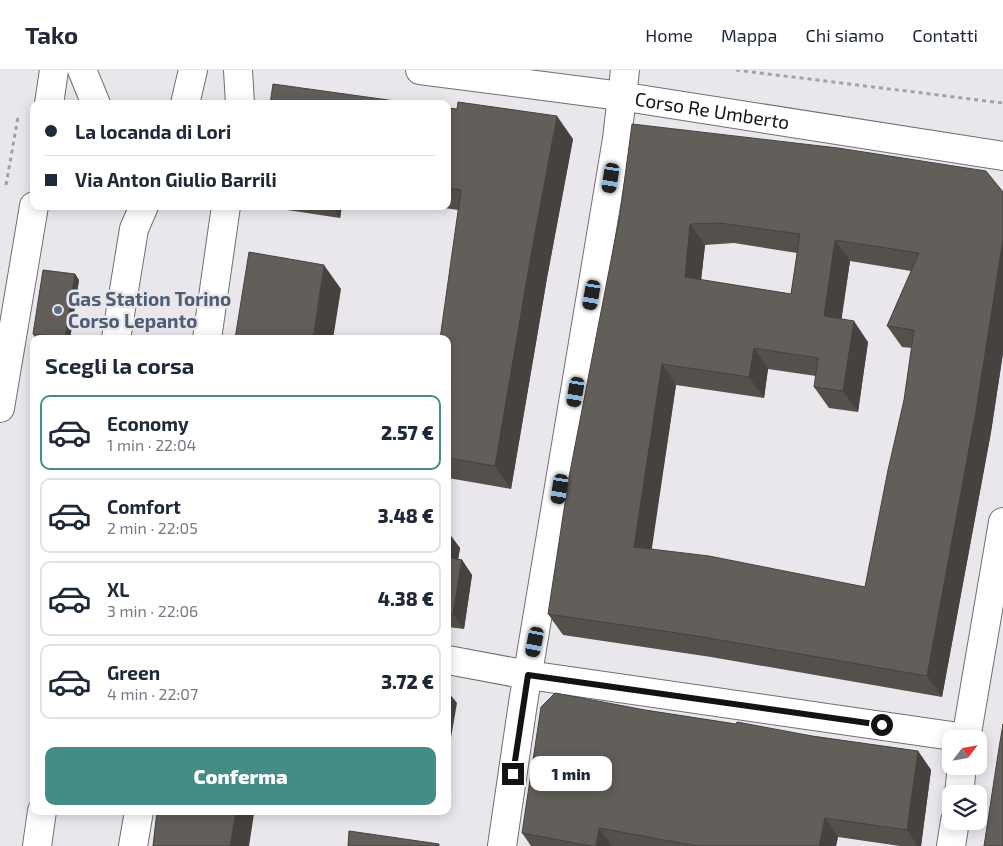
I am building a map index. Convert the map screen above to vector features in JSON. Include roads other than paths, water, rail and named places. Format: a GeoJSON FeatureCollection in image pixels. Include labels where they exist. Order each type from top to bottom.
{"type":"FeatureCollection","features":[{"type":"Feature","properties":{"kind":"street"},"geometry":{"type":"LineString","coordinates":[[50,100],[54,70]]}},
{"type":"Feature","properties":{"kind":"street"},"geometry":{"type":"LineString","coordinates":[[82,70],[94,100]]}},
{"type":"Feature","properties":{"kind":"street"},"geometry":{"type":"LineString","coordinates":[[186,100],[193,70]]}},
{"type":"Feature","properties":{"kind":"street"},"geometry":{"type":"LineString","coordinates":[[238,70],[240,100]]}},
{"type":"Feature","properties":{"kind":"street","name":"Corso Re Umberto"},"geometry":{"type":"LineString","coordinates":[[420,70],[624,97],[1003,156]]}},
{"type":"Feature","properties":{"kind":"street"},"geometry":{"type":"LineString","coordinates":[[502,846],[528,675],[624,97],[625,70]]}},
{"type":"Feature","properties":{"kind":"street"},"geometry":{"type":"LineString","coordinates":[[0,408],[33,210]]}},
{"type":"Feature","properties":{"kind":"street"},"geometry":{"type":"LineString","coordinates":[[208,335],[225,210]]}},
{"type":"Feature","properties":{"kind":"street"},"geometry":{"type":"LineString","coordinates":[[117,335],[135,214]]}},
{"type":"Feature","properties":{"kind":"street"},"geometry":{"type":"LineString","coordinates":[[968,730],[1003,522]]}},
{"type":"Feature","properties":{"kind":"street"},"geometry":{"type":"LineString","coordinates":[[451,661],[528,675],[942,735]]}},
{"type":"Feature","properties":{"kind":"street"},"geometry":{"type":"LineString","coordinates":[[37,846],[41,815]]}},
{"type":"Feature","properties":{"kind":"street"},"geometry":{"type":"LineString","coordinates":[[133,846],[138,815]]}},
{"type":"Feature","properties":{"kind":"street"},"geometry":{"type":"LineString","coordinates":[[951,846],[954,830]]}},
{"type":"Feature","properties":{"kind":"place","name":"Gas Station Torino Corso Lepanto"},"geometry":{"type":"Point","coordinates":[58,310]}}]}
